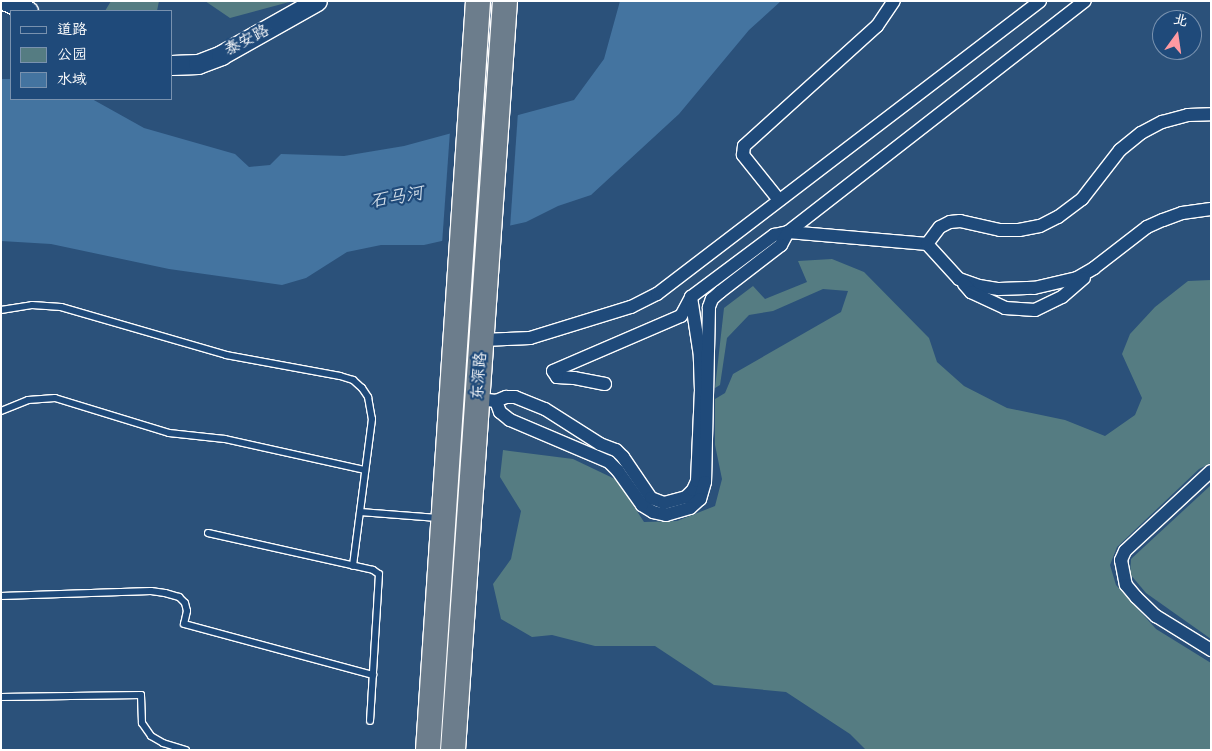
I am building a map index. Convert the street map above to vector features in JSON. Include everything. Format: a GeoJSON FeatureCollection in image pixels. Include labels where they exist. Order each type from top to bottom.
{"type":"FeatureCollection","features":[{"type":"Feature","properties":{"kind":"highway","name":"东深路"},"geometry":{"type":"LineString","coordinates":[[428,750],[478,1]]}},
{"type":"Feature","properties":{"kind":"highway","name":"东深路"},"geometry":{"type":"LineString","coordinates":[[453,750],[487,400],[483,340],[505,1]]}},
{"type":"Feature","properties":{"kind":"street"},"geometry":{"type":"LineString","coordinates":[[6,1],[26,10]]}},
{"type":"Feature","properties":{"kind":"street","name":"泰安路"},"geometry":{"type":"LineString","coordinates":[[172,65],[198,64],[221,55],[317,1]]}},
{"type":"Feature","properties":{"kind":"street"},"geometry":{"type":"LineString","coordinates":[[779,200],[742,155],[744,146],[877,26],[894,1]]}},
{"type":"Feature","properties":{"kind":"street"},"geometry":{"type":"LineString","coordinates":[[483,340],[530,338],[643,302],[657,294],[1040,1]]}},
{"type":"Feature","properties":{"kind":"street"},"geometry":{"type":"LineString","coordinates":[[487,400],[510,420],[609,462],[618,471],[642,505],[652,512],[666,515],[690,508],[700,500],[705,482],[709,307],[712,299],[781,245],[788,232],[1085,1]]}},
{"type":"Feature","properties":{"kind":"street"},"geometry":{"type":"LineString","coordinates":[[927,244],[940,227],[950,222],[960,221],[1000,230],[1019,230],[1040,226],[1058,217],[1082,199],[1120,150],[1141,133],[1162,122],[1188,115],[1211,114]]}},
{"type":"Feature","properties":{"kind":"street"},"geometry":{"type":"LineString","coordinates":[[605,384],[557,377],[553,371],[681,316],[690,296],[774,235],[788,232],[927,244],[971,292],[991,302],[1022,311],[1035,310],[1062,297],[1094,268],[1147,227],[1182,213],[1211,209]]}},
{"type":"Feature","properties":{"kind":"street"},"geometry":{"type":"LineString","coordinates":[[959,279],[979,286],[999,289],[1034,288],[1076,278],[1094,268]]}},
{"type":"Feature","properties":{"kind":"street"},"geometry":{"type":"LineString","coordinates":[[487,400],[515,396],[545,409],[600,444],[616,450],[623,457],[651,498],[664,503],[686,497],[693,490],[696,481],[701,391],[700,356],[690,296]]}},
{"type":"Feature","properties":{"kind":"street"},"geometry":{"type":"LineString","coordinates":[[1211,471],[1125,551],[1121,560],[1126,584],[1136,597],[1156,616],[1211,650]]}},
{"type":"Feature","properties":{"kind":"lane"},"geometry":{"type":"LineString","coordinates":[[1,310],[32,305],[61,307],[226,356],[340,376],[353,380],[362,388],[372,408],[353,566]]}},
{"type":"Feature","properties":{"kind":"lane"},"geometry":{"type":"LineString","coordinates":[[1,411],[28,400],[55,398],[169,433],[225,439],[365,470]]}},
{"type":"Feature","properties":{"kind":"lane"},"geometry":{"type":"LineString","coordinates":[[360,512],[444,519]]}},
{"type":"Feature","properties":{"kind":"lane"},"geometry":{"type":"LineString","coordinates":[[208,532],[373,570],[380,577],[370,721]]}},
{"type":"Feature","properties":{"kind":"lane"},"geometry":{"type":"LineString","coordinates":[[1,596],[165,592],[179,597],[185,603],[187,611],[184,624],[374,675]]}},
{"type":"Feature","properties":{"kind":"lane"},"geometry":{"type":"LineString","coordinates":[[1,697],[141,695],[142,723],[151,736],[163,743],[186,750]]}},
{"type":"Feature","properties":{"kind":"green space"},"geometry":{"type":"Polygon","coordinates":[[[111,1],[159,1],[157,10],[106,10],[111,1]]]}},
{"type":"Feature","properties":{"kind":"green space"},"geometry":{"type":"Polygon","coordinates":[[[205,1],[293,1],[230,18],[205,1]]]}},
{"type":"Feature","properties":{"kind":"green space"},"geometry":{"type":"Polygon","coordinates":[[[832,259],[864,272],[929,338],[937,362],[964,386],[1007,408],[1065,420],[1105,436],[1135,415],[1142,398],[1122,354],[1130,334],[1155,307],[1188,281],[1211,280],[1211,463],[1199,469],[1117,547],[1110,565],[1116,585],[1156,629],[1211,663],[1211,750],[866,750],[850,734],[786,692],[714,685],[655,646],[595,646],[552,635],[532,637],[501,619],[493,584],[511,559],[521,511],[500,477],[503,450],[573,459],[617,480],[644,522],[677,521],[715,506],[722,479],[715,445],[715,399],[725,393],[733,374],[841,312],[848,291],[823,289],[773,311],[749,315],[727,338],[720,385],[715,388],[724,308],[753,286],[765,299],[807,282],[798,261],[832,259]]]}},
{"type":"Feature","properties":{"kind":"green space"},"geometry":{"type":"Polygon","coordinates":[[[1211,485],[1211,639],[1146,593],[1130,574],[1131,559],[1211,485]]]}},
{"type":"Feature","properties":{"kind":"water","name":"石马河"},"geometry":{"type":"Polygon","coordinates":[[[620,1],[781,1],[749,30],[679,114],[591,195],[558,206],[526,222],[424,245],[381,245],[347,252],[306,278],[282,285],[169,269],[51,244],[1,241],[1,79],[10,79],[10,100],[94,100],[144,128],[235,154],[249,167],[270,165],[281,154],[344,156],[404,146],[574,100],[604,59],[620,1]]]}},
{"type":"Feature","properties":{"kind":"pier"},"geometry":{"type":"Polygon","coordinates":[[[518,112],[510,228],[442,244],[450,131],[518,112]]]}}]}
